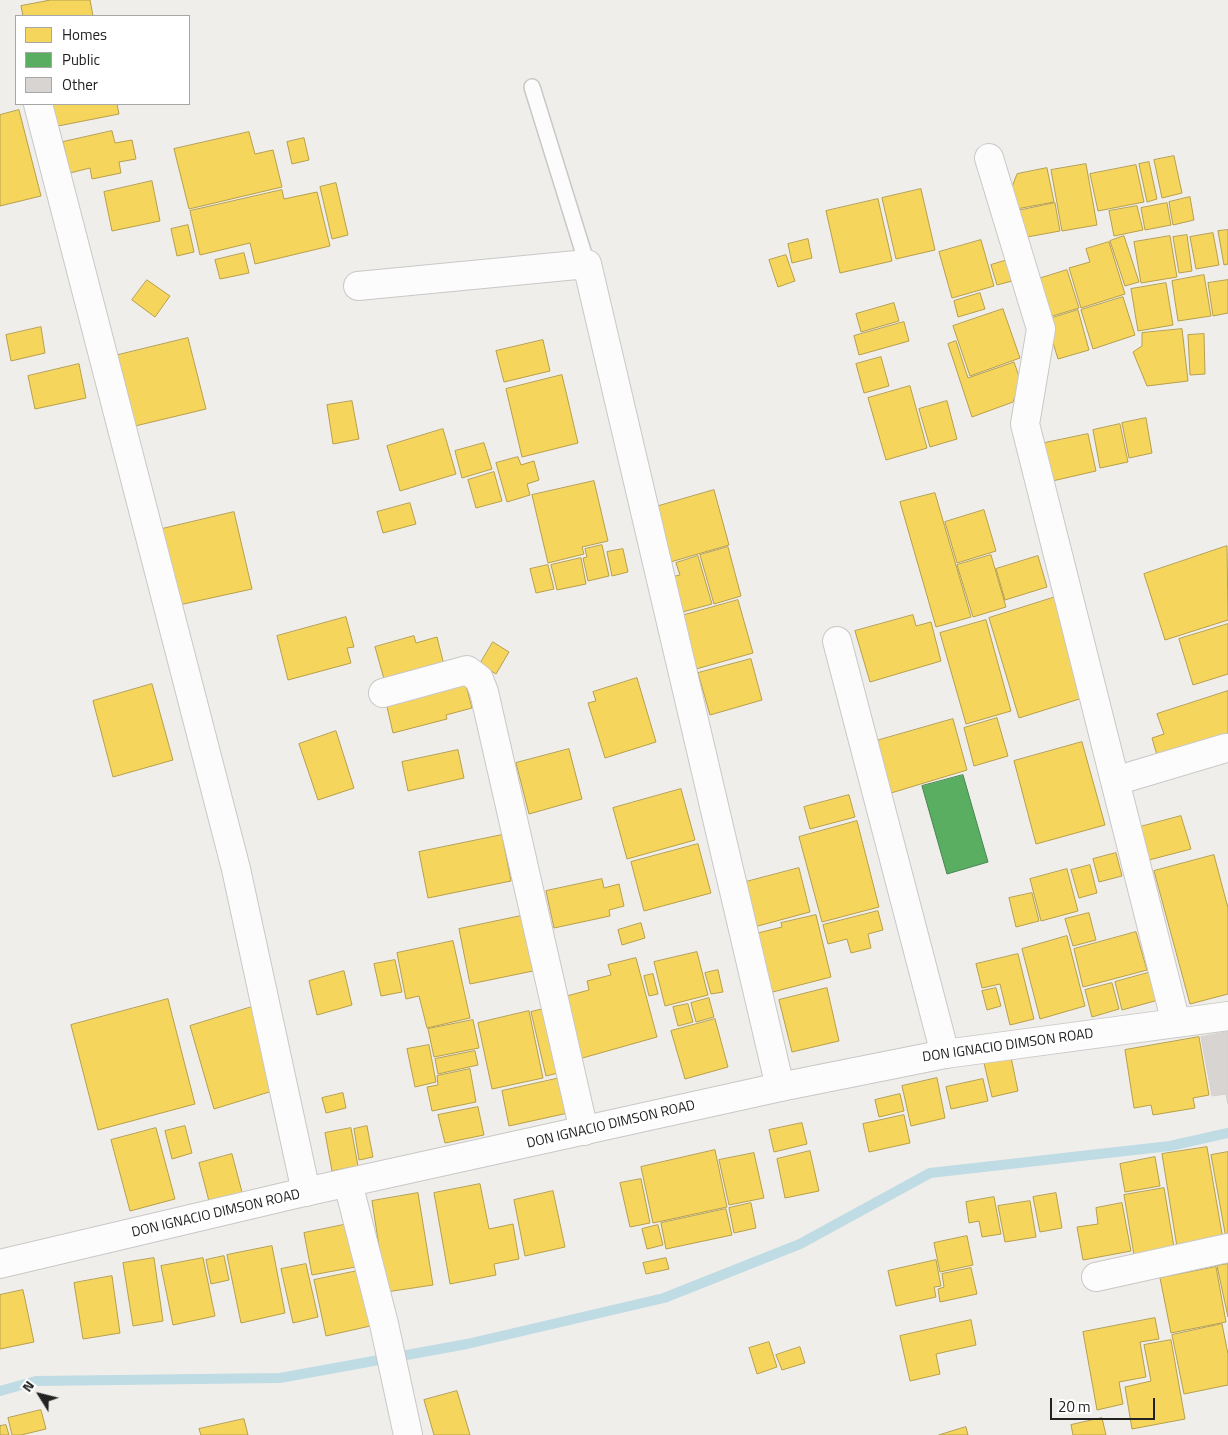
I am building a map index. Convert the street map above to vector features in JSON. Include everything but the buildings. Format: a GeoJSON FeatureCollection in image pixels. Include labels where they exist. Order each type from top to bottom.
{"type":"FeatureCollection","features":[{"type":"Feature","properties":{"kind":"street"},"geometry":{"type":"LineString","coordinates":[[38,105],[236,869],[306,1192]]}},
{"type":"Feature","properties":{"kind":"street"},"geometry":{"type":"LineString","coordinates":[[989,158],[1042,329],[1025,424],[1176,1023]]}},
{"type":"Feature","properties":{"kind":"street"},"geometry":{"type":"LineString","coordinates":[[358,286],[587,264],[780,1087]]}},
{"type":"Feature","properties":{"kind":"street"},"geometry":{"type":"LineString","coordinates":[[837,641],[945,1054]]}},
{"type":"Feature","properties":{"kind":"street"},"geometry":{"type":"LineString","coordinates":[[383,693],[468,670],[479,679],[484,692],[584,1131]]}},
{"type":"Feature","properties":{"kind":"street"},"geometry":{"type":"LineString","coordinates":[[1115,781],[1226,748]]}},
{"type":"Feature","properties":{"kind":"street","name":"DON IGNACIO DIMSON ROAD"},"geometry":{"type":"LineString","coordinates":[[0,1264],[306,1192],[780,1087],[945,1054],[1228,1016]]}},
{"type":"Feature","properties":{"kind":"street"},"geometry":{"type":"LineString","coordinates":[[348,1183],[384,1324],[408,1435]]}},
{"type":"Feature","properties":{"kind":"street"},"geometry":{"type":"LineString","coordinates":[[1096,1277],[1228,1248]]}},
{"type":"Feature","properties":{"kind":"lane"},"geometry":{"type":"LineString","coordinates":[[532,87],[587,264]]}},
{"type":"Feature","properties":{"kind":"waterway"},"geometry":{"type":"LineString","coordinates":[[0,1391],[36,1381],[280,1378],[467,1344],[664,1298],[800,1244],[930,1173],[1170,1146],[1228,1133]]}}]}
